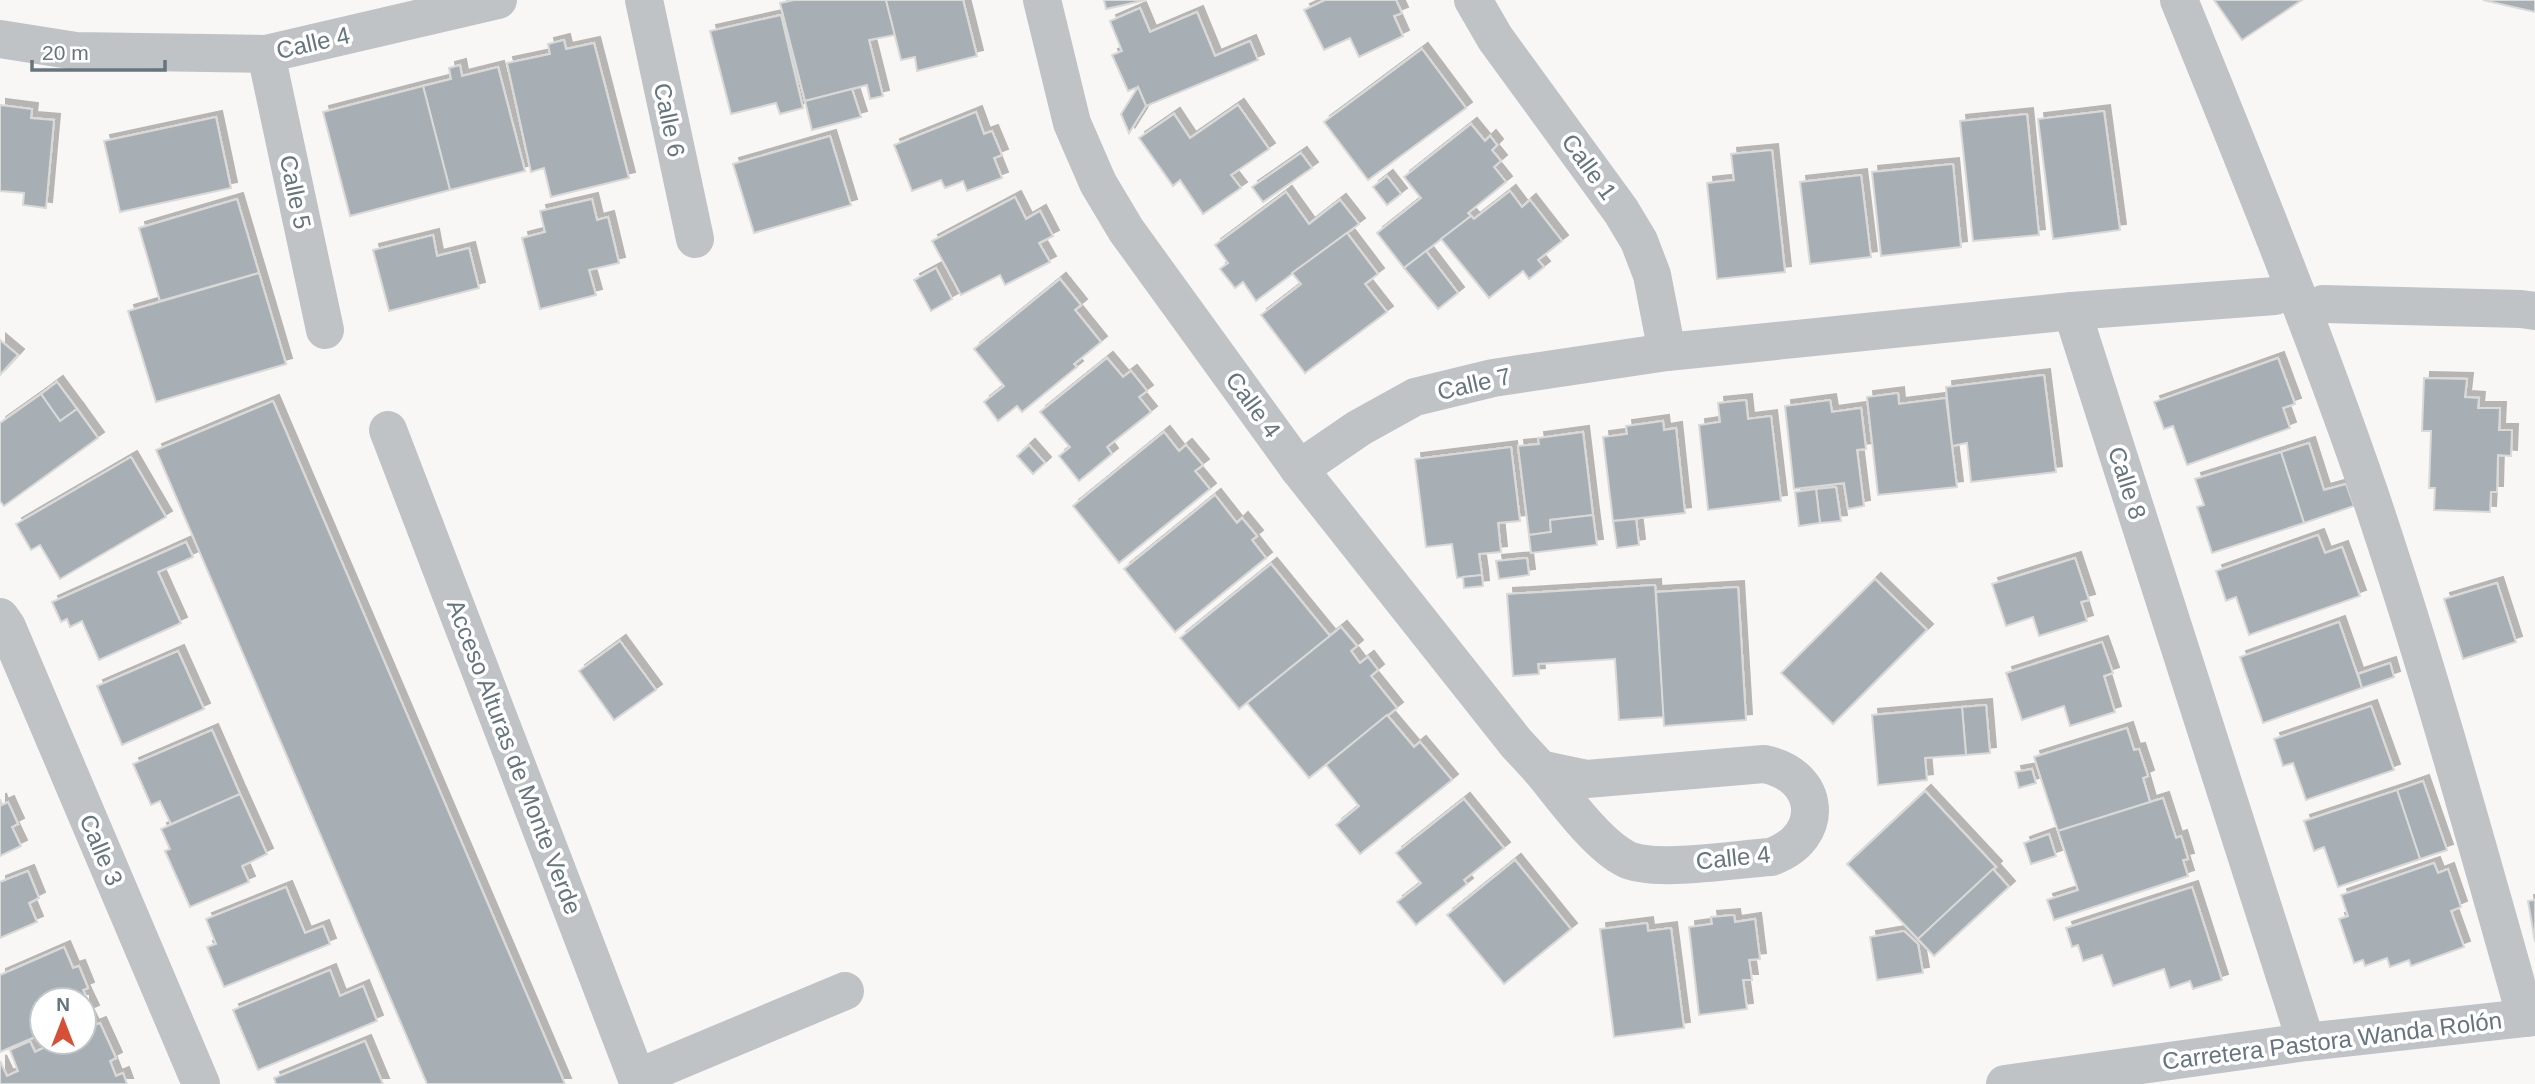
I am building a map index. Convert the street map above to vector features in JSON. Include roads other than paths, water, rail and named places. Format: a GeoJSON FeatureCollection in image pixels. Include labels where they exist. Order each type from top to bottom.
{"type":"FeatureCollection","features":[{"type":"Feature","properties":{"kind":"street","name":"Calle 4"},"geometry":{"type":"LineString","coordinates":[[0,39],[76,51],[266,54],[498,0]]}},
{"type":"Feature","properties":{"kind":"street","name":"Calle 6"},"geometry":{"type":"LineString","coordinates":[[644,0],[695,239]]}},
{"type":"Feature","properties":{"kind":"street","name":"Calle 4"},"geometry":{"type":"LineString","coordinates":[[1042,0],[1072,122],[1098,183],[1126,230],[1299,469],[1516,743],[1604,844],[1627,860],[1654,866],[1771,857],[1786,852],[1798,842],[1806,829],[1810,814],[1802,785],[1792,774],[1778,766],[1764,764],[1587,779],[1540,769]]}},
{"type":"Feature","properties":{"kind":"street","name":"Calle 1"},"geometry":{"type":"LineString","coordinates":[[1473,0],[1495,38],[1621,211],[1639,241],[1652,275],[1667,352]]}},
{"type":"Feature","properties":{"kind":"street"},"geometry":{"type":"LineString","coordinates":[[2179,0],[2319,350],[2369,492],[2531,1017]]}},
{"type":"Feature","properties":{"kind":"street","name":"Calle 5"},"geometry":{"type":"LineString","coordinates":[[266,54],[325,330]]}},
{"type":"Feature","properties":{"kind":"street"},"geometry":{"type":"LineString","coordinates":[[1667,352],[2072,311],[2275,296]]}},
{"type":"Feature","properties":{"kind":"street"},"geometry":{"type":"LineString","coordinates":[[2323,304],[2535,311]]}},
{"type":"Feature","properties":{"kind":"street","name":"Calle 8"},"geometry":{"type":"LineString","coordinates":[[2072,311],[2306,1042]]}},
{"type":"Feature","properties":{"kind":"street","name":"Calle 7"},"geometry":{"type":"LineString","coordinates":[[1299,469],[1359,428],[1415,397],[1493,377],[1667,352]]}},
{"type":"Feature","properties":{"kind":"street","name":"Acceso Alturas de Monte Verde"},"geometry":{"type":"LineString","coordinates":[[388,429],[638,1081]]}},
{"type":"Feature","properties":{"kind":"street","name":"Calle 3"},"geometry":{"type":"LineString","coordinates":[[0,617],[7,627],[201,1084]]}},
{"type":"Feature","properties":{"kind":"street"},"geometry":{"type":"LineString","coordinates":[[638,1081],[845,991]]}},
{"type":"Feature","properties":{"kind":"street","name":"Carretera Pastora Wanda Rolón"},"geometry":{"type":"LineString","coordinates":[[2005,1084],[2306,1042],[2531,1017]]}}]}
